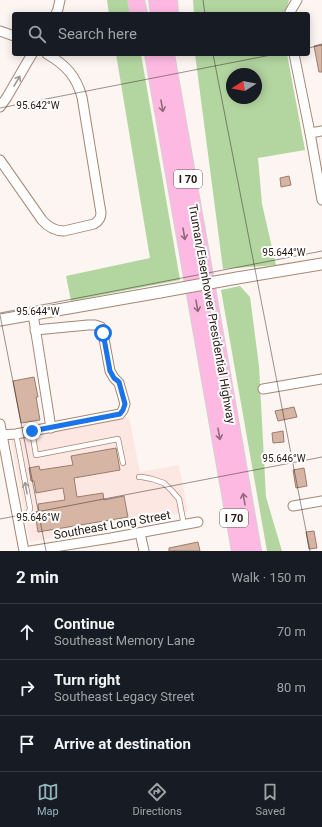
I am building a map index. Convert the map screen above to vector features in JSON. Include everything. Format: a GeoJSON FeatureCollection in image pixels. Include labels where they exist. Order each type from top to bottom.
{"type":"FeatureCollection","features":[{"type":"Feature","properties":{"kind":"highway"},"geometry":{"type":"LineString","coordinates":[[136,0],[139,12]]}},
{"type":"Feature","properties":{"kind":"highway"},"geometry":{"type":"LineString","coordinates":[[143,0],[146,12]]}},
{"type":"Feature","properties":{"kind":"highway"},"geometry":{"type":"LineString","coordinates":[[157,0],[159,12]]}},
{"type":"Feature","properties":{"kind":"highway"},"geometry":{"type":"LineString","coordinates":[[170,0],[170,12]]}},
{"type":"Feature","properties":{"kind":"highway"},"geometry":{"type":"LineString","coordinates":[[150,56],[158,84]]}},
{"type":"Feature","properties":{"kind":"highway","name":"Truman/Eisenhower Presidential Highway"},"geometry":{"type":"LineString","coordinates":[[152,56],[240,551]]}},
{"type":"Feature","properties":{"kind":"highway","name":"Truman/Eisenhower Presidential Highway"},"geometry":{"type":"LineString","coordinates":[[166,56],[253,551]]}},
{"type":"Feature","properties":{"kind":"highway"},"geometry":{"type":"LineString","coordinates":[[174,56],[182,102],[186,167]]}},
{"type":"Feature","properties":{"kind":"highway"},"geometry":{"type":"LineString","coordinates":[[228,484],[233,551]]}},
{"type":"Feature","properties":{"kind":"street"},"geometry":{"type":"LineString","coordinates":[[57,12],[60,0]]}},
{"type":"Feature","properties":{"kind":"street"},"geometry":{"type":"LineString","coordinates":[[290,12],[297,0]]}},
{"type":"Feature","properties":{"kind":"street"},"geometry":{"type":"LineString","coordinates":[[0,32],[12,35]]}},
{"type":"Feature","properties":{"kind":"street"},"geometry":{"type":"LineString","coordinates":[[0,107],[31,56]]}},
{"type":"Feature","properties":{"kind":"street"},"geometry":{"type":"LineString","coordinates":[[0,160],[47,226],[56,230],[64,231],[94,224],[100,219],[101,213],[82,98],[78,84],[67,69],[58,60],[51,56]]}},
{"type":"Feature","properties":{"kind":"street"},"geometry":{"type":"LineString","coordinates":[[294,56],[322,200]]}},
{"type":"Feature","properties":{"kind":"street"},"geometry":{"type":"LineString","coordinates":[[310,133],[322,131]]}},
{"type":"Feature","properties":{"kind":"street"},"geometry":{"type":"LineString","coordinates":[[0,320],[322,264]]}},
{"type":"Feature","properties":{"kind":"street"},"geometry":{"type":"LineString","coordinates":[[33,314],[51,428]]}},
{"type":"Feature","properties":{"kind":"street"},"geometry":{"type":"LineString","coordinates":[[1,435],[51,428],[120,414],[125,404],[119,382],[114,378],[110,371],[101,327],[88,325],[36,330]]}},
{"type":"Feature","properties":{"kind":"street"},"geometry":{"type":"LineString","coordinates":[[263,389],[322,379]]}},
{"type":"Feature","properties":{"kind":"street"},"geometry":{"type":"LineString","coordinates":[[0,424],[24,551]]}},
{"type":"Feature","properties":{"kind":"street"},"geometry":{"type":"LineString","coordinates":[[293,506],[322,501]]}},
{"type":"Feature","properties":{"kind":"street","name":"Southeast Long Street"},"geometry":{"type":"LineString","coordinates":[[30,551],[71,548],[198,522]]}},
{"type":"Feature","properties":{"kind":"street"},"geometry":{"type":"LineString","coordinates":[[140,533],[144,551]]}},
{"type":"Feature","properties":{"kind":"lane"},"geometry":{"type":"LineString","coordinates":[[32,431],[36,455],[118,439],[123,463]]}},
{"type":"Feature","properties":{"kind":"lane"},"geometry":{"type":"LineString","coordinates":[[16,434],[30,508],[30,513],[27,517],[19,521]]}},
{"type":"Feature","properties":{"kind":"lane"},"geometry":{"type":"LineString","coordinates":[[139,477],[164,483],[172,491],[179,499],[184,525]]}},
{"type":"Feature","properties":{"kind":"shaded area"},"geometry":{"type":"Polygon","coordinates":[[[129,417],[140,472],[179,465],[188,512],[30,542],[11,440],[129,417]]]}},
{"type":"Feature","properties":{"kind":"green space"},"geometry":{"type":"Polygon","coordinates":[[[107,0],[131,0],[134,12],[109,12],[107,0]]]}},
{"type":"Feature","properties":{"kind":"green space"},"geometry":{"type":"Polygon","coordinates":[[[193,0],[289,0],[286,12],[194,12],[193,0]]]}},
{"type":"Feature","properties":{"kind":"green space"},"geometry":{"type":"Polygon","coordinates":[[[116,56],[141,56],[180,280],[71,301],[66,276],[150,258],[116,56]]]}},
{"type":"Feature","properties":{"kind":"green space"},"geometry":{"type":"Polygon","coordinates":[[[195,56],[287,56],[305,150],[258,158],[262,204],[276,265],[223,269],[195,56]]]}},
{"type":"Feature","properties":{"kind":"green space"},"geometry":{"type":"Polygon","coordinates":[[[240,286],[250,297],[259,366],[266,497],[282,551],[267,551],[221,290],[240,286]]]}},
{"type":"Feature","properties":{"kind":"building"},"geometry":{"type":"Polygon","coordinates":[[[322,44],[322,72],[319,72],[314,46],[322,44]]]}},
{"type":"Feature","properties":{"kind":"building"},"geometry":{"type":"Polygon","coordinates":[[[289,176],[291,185],[281,187],[280,178],[289,176]]]}},
{"type":"Feature","properties":{"kind":"building"},"geometry":{"type":"Polygon","coordinates":[[[34,377],[40,420],[21,423],[13,381],[34,377]]]}},
{"type":"Feature","properties":{"kind":"building"},"geometry":{"type":"Polygon","coordinates":[[[294,407],[297,417],[278,421],[275,411],[294,407]]]}},
{"type":"Feature","properties":{"kind":"building"},"geometry":{"type":"Polygon","coordinates":[[[283,431],[284,442],[273,443],[272,433],[283,431]]]}},
{"type":"Feature","properties":{"kind":"building"},"geometry":{"type":"Polygon","coordinates":[[[116,448],[120,470],[74,478],[77,497],[103,493],[104,500],[124,496],[128,517],[38,532],[35,512],[39,512],[38,504],[65,500],[63,488],[36,493],[34,481],[31,481],[29,468],[39,466],[40,470],[73,465],[71,456],[116,448]]]}},
{"type":"Feature","properties":{"kind":"building"},"geometry":{"type":"Polygon","coordinates":[[[304,468],[307,486],[296,488],[293,470],[304,468]]]}},
{"type":"Feature","properties":{"kind":"building"},"geometry":{"type":"Polygon","coordinates":[[[314,531],[317,548],[309,549],[306,532],[314,531]]]}},
{"type":"Feature","properties":{"kind":"building"},"geometry":{"type":"Polygon","coordinates":[[[198,542],[200,551],[169,551],[169,548],[198,542]]]}},
{"type":"Feature","properties":{"kind":"route"},"geometry":{"type":"LineString","coordinates":[[32,431],[120,414],[123,410],[125,404],[119,382],[114,378],[110,371],[103,333]]}}]}
